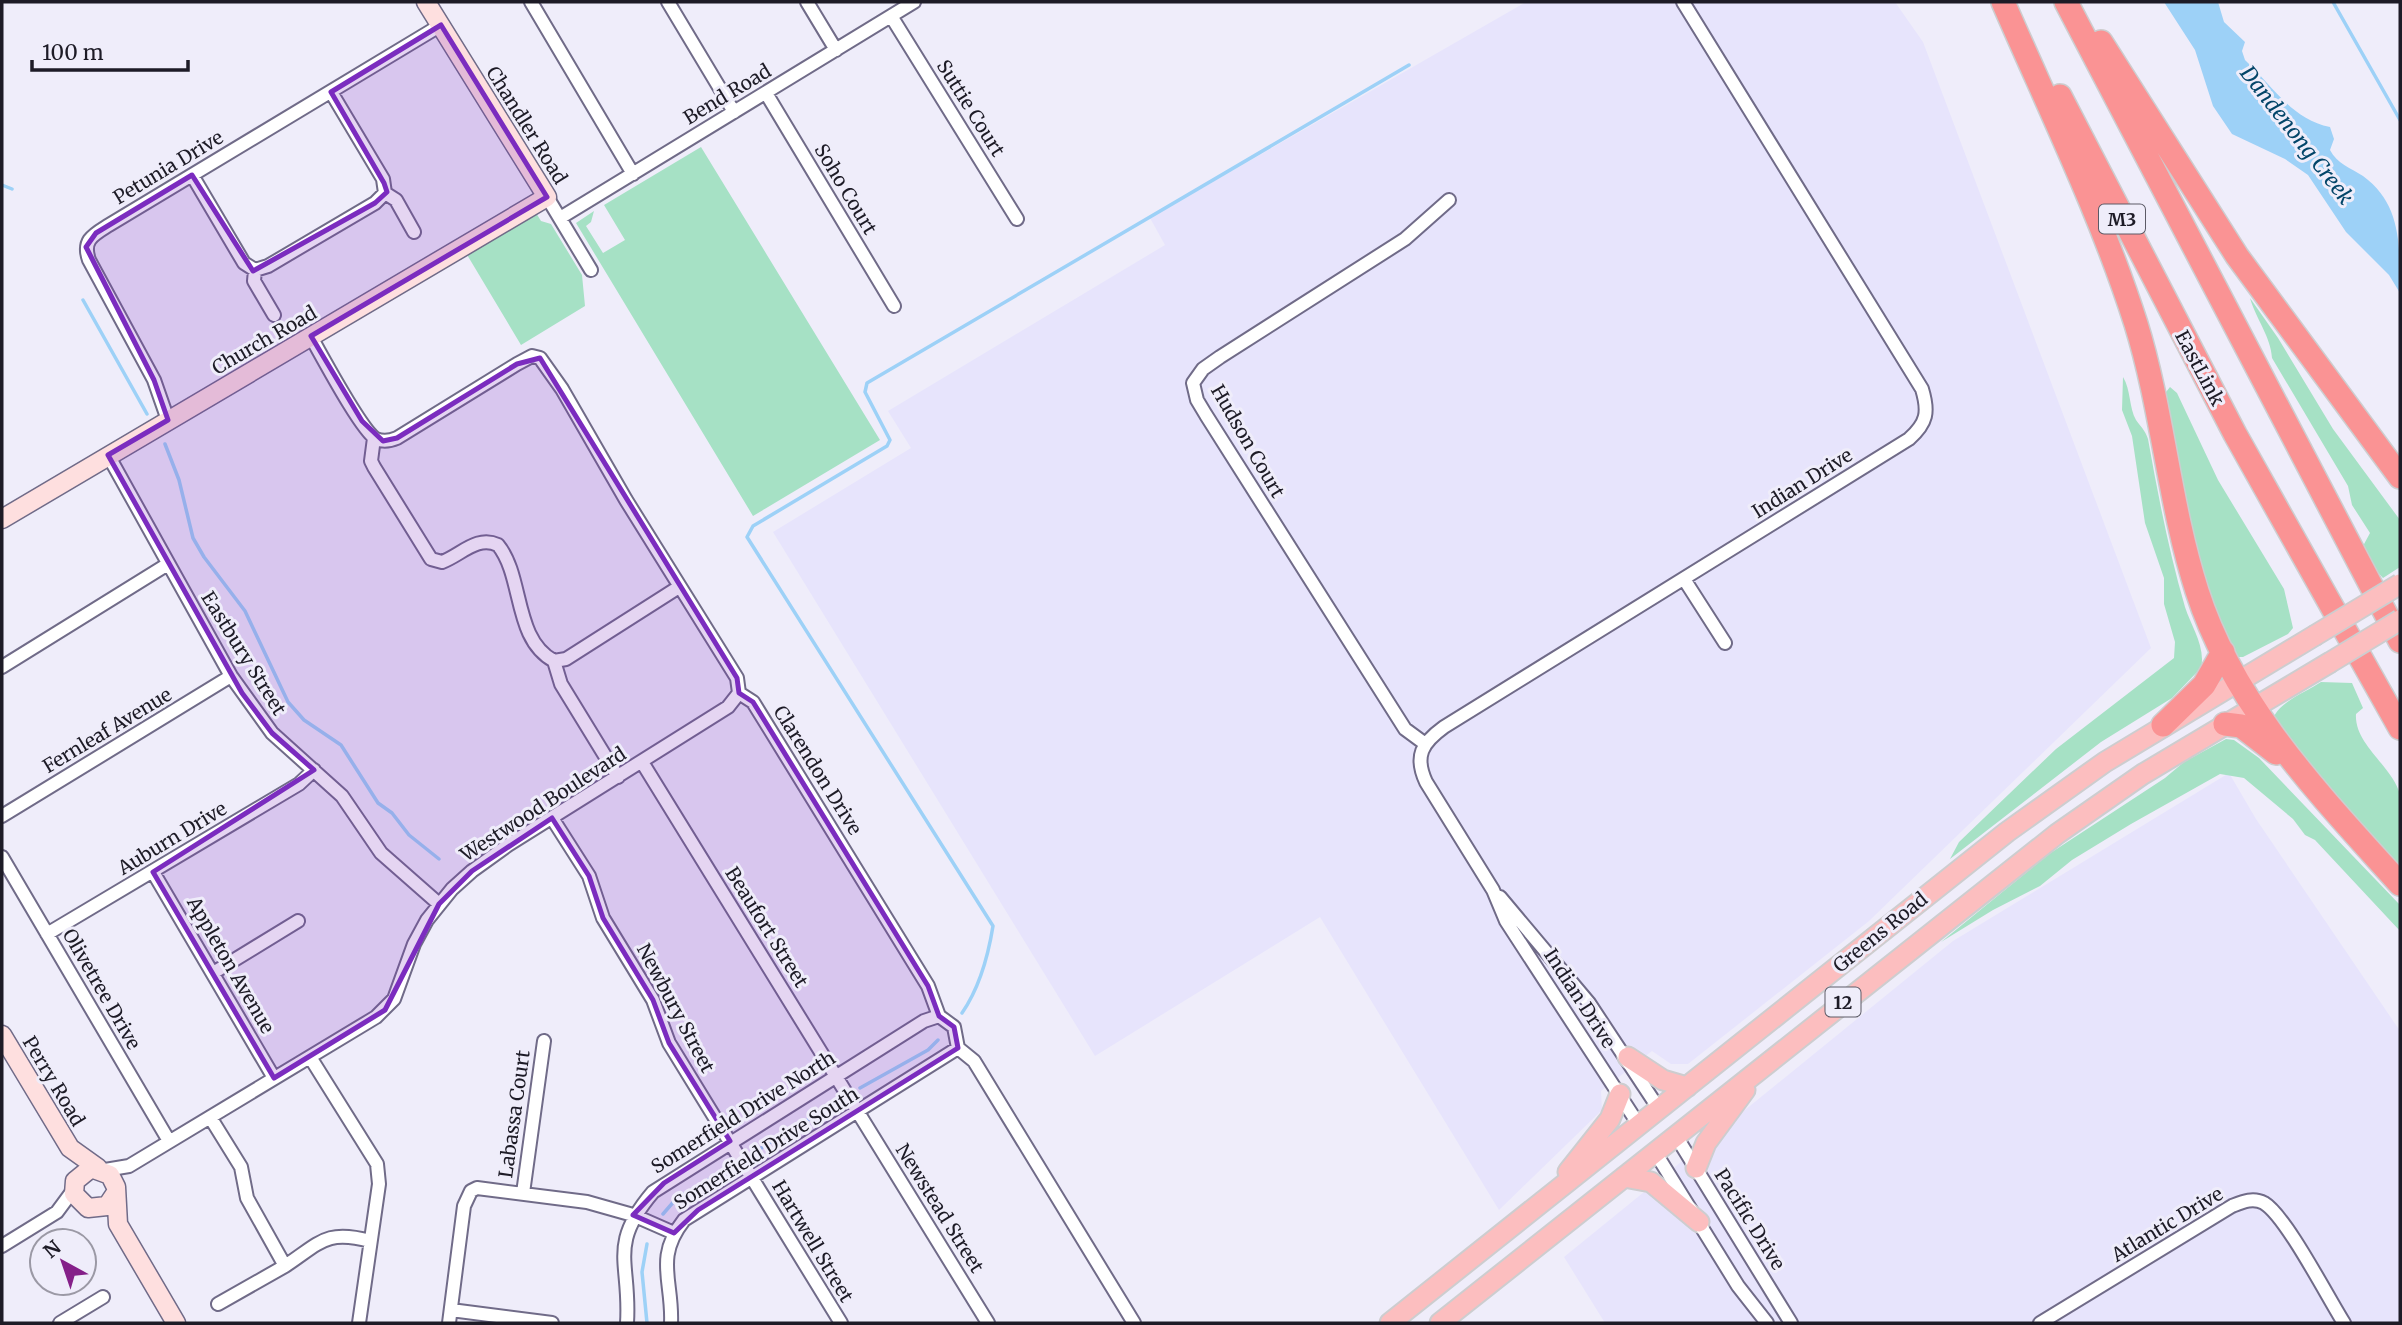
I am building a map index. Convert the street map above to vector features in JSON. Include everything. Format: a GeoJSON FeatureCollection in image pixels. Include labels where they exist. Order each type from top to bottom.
{"type":"FeatureCollection","features":[{"type":"Feature","properties":{"kind":"highway"},"geometry":{"type":"LineString","coordinates":[[2003,2],[2126,294],[2148,372],[2193,578],[2223,652],[2280,747],[2400,884]]}},
{"type":"Feature","properties":{"kind":"highway","name":"EastLink"},"geometry":{"type":"LineString","coordinates":[[2012,2],[2235,434],[2400,728]]}},
{"type":"Feature","properties":{"kind":"highway","name":"M3"},"geometry":{"type":"LineString","coordinates":[[2066,2],[2400,641]]}},
{"type":"Feature","properties":{"kind":"highway"},"geometry":{"type":"LineString","coordinates":[[2075,2],[2236,256],[2398,473]]}},
{"type":"Feature","properties":{"kind":"highway"},"geometry":{"type":"LineString","coordinates":[[2163,725],[2204,685],[2223,652]]}},
{"type":"Feature","properties":{"kind":"highway"},"geometry":{"type":"LineString","coordinates":[[2225,724],[2241,726],[2255,735],[2312,786]]}},
{"type":"Feature","properties":{"kind":"main road","name":"Chandler Road"},"geometry":{"type":"LineString","coordinates":[[426,2],[547,197]]}},
{"type":"Feature","properties":{"kind":"main road","name":"Church Road"},"geometry":{"type":"LineString","coordinates":[[2,519],[547,197]]}},
{"type":"Feature","properties":{"kind":"main road","name":"Greens Road"},"geometry":{"type":"LineString","coordinates":[[1390,1323],[2007,832],[2163,725],[2400,584]]}},
{"type":"Feature","properties":{"kind":"main road","name":"Greens Road"},"geometry":{"type":"LineString","coordinates":[[1440,1323],[2057,834],[2143,774],[2400,620]]}},
{"type":"Feature","properties":{"kind":"main road","name":"Perry Road"},"geometry":{"type":"LineString","coordinates":[[2,1035],[69,1148],[74,1188]]}},
{"type":"Feature","properties":{"kind":"main road"},"geometry":{"type":"LineString","coordinates":[[1696,1168],[1706,1143],[1744,1092],[1779,1054]]}},
{"type":"Feature","properties":{"kind":"main road"},"geometry":{"type":"LineString","coordinates":[[1628,1057],[1663,1080],[1688,1087]]}},
{"type":"Feature","properties":{"kind":"main road"},"geometry":{"type":"LineString","coordinates":[[1548,1197],[1610,1119],[1620,1094]]}},
{"type":"Feature","properties":{"kind":"main road"},"geometry":{"type":"LineString","coordinates":[[1659,1110],[1676,1136]]}},
{"type":"Feature","properties":{"kind":"main road"},"geometry":{"type":"LineString","coordinates":[[1639,1125],[1655,1152]]}},
{"type":"Feature","properties":{"kind":"main road","name":"Perry Road"},"geometry":{"type":"LineString","coordinates":[[69,1148],[101,1169]]}},
{"type":"Feature","properties":{"kind":"main road"},"geometry":{"type":"LineString","coordinates":[[124,1236],[101,1215],[77,1200],[74,1188],[79,1175],[101,1169],[115,1191],[118,1224],[176,1323]]}},
{"type":"Feature","properties":{"kind":"main road"},"geometry":{"type":"LineString","coordinates":[[1624,1177],[1643,1179],[1661,1188],[1699,1222]]}},
{"type":"Feature","properties":{"kind":"main road"},"geometry":{"type":"LineString","coordinates":[[87,1208],[107,1206],[115,1191]]}},
{"type":"Feature","properties":{"kind":"street"},"geometry":{"type":"LineString","coordinates":[[531,2],[633,174]]}},
{"type":"Feature","properties":{"kind":"street"},"geometry":{"type":"LineString","coordinates":[[668,2],[734,112]]}},
{"type":"Feature","properties":{"kind":"street"},"geometry":{"type":"LineString","coordinates":[[807,2],[836,50]]}},
{"type":"Feature","properties":{"kind":"street","name":"Bend Road"},"geometry":{"type":"LineString","coordinates":[[560,218],[914,2]]}},
{"type":"Feature","properties":{"kind":"street","name":"Indian Drive"},"geometry":{"type":"LineString","coordinates":[[1639,1125],[1506,921],[1493,890],[1423,775],[1419,754],[1424,743],[1444,727],[1909,439],[1924,426],[1928,409],[1922,389],[1683,2]]}},
{"type":"Feature","properties":{"kind":"street","name":"Suttie Court"},"geometry":{"type":"LineString","coordinates":[[891,16],[1017,219]]}},
{"type":"Feature","properties":{"kind":"street","name":"Petunia Drive"},"geometry":{"type":"LineString","coordinates":[[168,420],[154,380],[86,247],[96,233],[441,25]]}},
{"type":"Feature","properties":{"kind":"street"},"geometry":{"type":"LineString","coordinates":[[331,92],[383,180],[385,193],[396,200],[414,232]]}},
{"type":"Feature","properties":{"kind":"street","name":"Soho Court"},"geometry":{"type":"LineString","coordinates":[[766,93],[894,306]]}},
{"type":"Feature","properties":{"kind":"street"},"geometry":{"type":"LineString","coordinates":[[192,175],[244,263],[255,270]]}},
{"type":"Feature","properties":{"kind":"street"},"geometry":{"type":"LineString","coordinates":[[255,270],[280,259],[375,202],[385,193]]}},
{"type":"Feature","properties":{"kind":"street","name":"Chandler Road"},"geometry":{"type":"LineString","coordinates":[[547,197],[591,270]]}},
{"type":"Feature","properties":{"kind":"street","name":"Hudson Court"},"geometry":{"type":"LineString","coordinates":[[1424,743],[1405,730],[1206,415],[1193,383],[1203,369],[1220,357],[1405,239],[1449,200]]}},
{"type":"Feature","properties":{"kind":"street"},"geometry":{"type":"LineString","coordinates":[[255,270],[254,281],[274,316]]}},
{"type":"Feature","properties":{"kind":"street"},"geometry":{"type":"LineString","coordinates":[[311,337],[374,438],[371,452],[374,467],[431,559],[442,562],[486,541],[498,545],[510,569],[522,617],[544,654],[554,661],[561,684],[618,777]]}},
{"type":"Feature","properties":{"kind":"street","name":"Clarendon Drive"},"geometry":{"type":"LineString","coordinates":[[374,438],[383,441],[397,438],[517,364],[532,356],[540,358],[562,389],[679,587],[737,677],[739,693],[753,702],[928,986],[939,1016],[954,1027],[958,1048],[974,1061],[1134,1323]]}},
{"type":"Feature","properties":{"kind":"street","name":"Eastbury Street"},"geometry":{"type":"LineString","coordinates":[[108,455],[231,676],[272,733],[342,796],[381,853],[439,904]]}},
{"type":"Feature","properties":{"kind":"street"},"geometry":{"type":"LineString","coordinates":[[2,667],[168,564]]}},
{"type":"Feature","properties":{"kind":"street"},"geometry":{"type":"LineString","coordinates":[[1684,579],[1725,643]]}},
{"type":"Feature","properties":{"kind":"street"},"geometry":{"type":"LineString","coordinates":[[554,661],[566,659],[679,587]]}},
{"type":"Feature","properties":{"kind":"street","name":"Fernleaf Avenue"},"geometry":{"type":"LineString","coordinates":[[2,816],[231,676]]}},
{"type":"Feature","properties":{"kind":"street","name":"Westwood Boulevard"},"geometry":{"type":"LineString","coordinates":[[101,1169],[129,1166],[376,1017],[390,1004],[398,991],[414,944],[439,904],[472,871],[728,707],[739,693]]}},
{"type":"Feature","properties":{"kind":"street","name":"Beaufort Street"},"geometry":{"type":"LineString","coordinates":[[642,762],[859,1113]]}},
{"type":"Feature","properties":{"kind":"street","name":"Auburn Drive"},"geometry":{"type":"LineString","coordinates":[[47,934],[299,784],[314,770]]}},
{"type":"Feature","properties":{"kind":"street","name":"Newbury Street"},"geometry":{"type":"LineString","coordinates":[[552,818],[589,876],[603,918],[653,1000],[668,1043],[752,1178]]}},
{"type":"Feature","properties":{"kind":"street","name":"Olivetree Drive"},"geometry":{"type":"LineString","coordinates":[[2,857],[169,1142]]}},
{"type":"Feature","properties":{"kind":"street","name":"Appleton Avenue"},"geometry":{"type":"LineString","coordinates":[[153,872],[274,1078]]}},
{"type":"Feature","properties":{"kind":"street","name":"Indian Drive"},"geometry":{"type":"LineString","coordinates":[[1493,890],[1590,1003],[1628,1057],[1659,1110]]}},
{"type":"Feature","properties":{"kind":"street"},"geometry":{"type":"LineString","coordinates":[[213,973],[298,921]]}},
{"type":"Feature","properties":{"kind":"street","name":"Somerfield Drive North"},"geometry":{"type":"LineString","coordinates":[[627,1323],[623,1261],[627,1229],[633,1215],[664,1183],[924,1021],[939,1016]]}},
{"type":"Feature","properties":{"kind":"street","name":"Labassa Court"},"geometry":{"type":"LineString","coordinates":[[523,1193],[544,1041]]}},
{"type":"Feature","properties":{"kind":"street","name":"Somerfield Drive South"},"geometry":{"type":"LineString","coordinates":[[675,1322],[665,1258],[674,1233],[698,1210],[859,1113],[958,1048]]}},
{"type":"Feature","properties":{"kind":"street"},"geometry":{"type":"LineString","coordinates":[[310,1057],[377,1164],[379,1184],[359,1323]]}},
{"type":"Feature","properties":{"kind":"street","name":"Newstead Street"},"geometry":{"type":"LineString","coordinates":[[859,1113],[988,1323]]}},
{"type":"Feature","properties":{"kind":"street"},"geometry":{"type":"LineString","coordinates":[[209,1117],[240,1167],[247,1198],[285,1266]]}},
{"type":"Feature","properties":{"kind":"street","name":"Pacific Drive"},"geometry":{"type":"LineString","coordinates":[[1676,1136],[1791,1323]]}},
{"type":"Feature","properties":{"kind":"street"},"geometry":{"type":"LineString","coordinates":[[1655,1152],[1738,1286],[1767,1323]]}},
{"type":"Feature","properties":{"kind":"street","name":"Westwood Boulevard"},"geometry":{"type":"LineString","coordinates":[[115,1191],[129,1166]]}},
{"type":"Feature","properties":{"kind":"street","name":"Hartwell Street"},"geometry":{"type":"LineString","coordinates":[[752,1178],[841,1323]]}},
{"type":"Feature","properties":{"kind":"street"},"geometry":{"type":"LineString","coordinates":[[2,1246],[57,1212],[74,1188]]}},
{"type":"Feature","properties":{"kind":"street"},"geometry":{"type":"LineString","coordinates":[[552,1323],[450,1317],[466,1198],[477,1188],[587,1202],[633,1215],[674,1233]]}},
{"type":"Feature","properties":{"kind":"street","name":"Atlantic Drive"},"geometry":{"type":"LineString","coordinates":[[2040,1323],[2232,1206],[2256,1200],[2264,1203],[2280,1219],[2344,1323]]}},
{"type":"Feature","properties":{"kind":"street"},"geometry":{"type":"LineString","coordinates":[[57,1212],[87,1208]]}},
{"type":"Feature","properties":{"kind":"street"},"geometry":{"type":"LineString","coordinates":[[218,1304],[329,1238],[341,1234],[370,1241]]}},
{"type":"Feature","properties":{"kind":"street"},"geometry":{"type":"LineString","coordinates":[[60,1323],[103,1297]]}},
{"type":"Feature","properties":{"kind":"highlighted area"},"geometry":{"type":"Polygon","coordinates":[[[441,25],[547,197],[311,336],[362,421],[383,441],[397,438],[517,364],[540,358],[737,678],[739,693],[753,702],[928,986],[939,1016],[954,1027],[958,1048],[698,1210],[674,1233],[633,1215],[664,1183],[730,1141],[669,1043],[653,1000],[603,918],[589,876],[552,818],[472,871],[439,904],[385,1010],[274,1078],[153,872],[314,770],[272,733],[242,693],[108,455],[168,420],[154,380],[86,247],[96,233],[192,175],[253,271],[375,203],[387,192],[384,183],[331,92],[441,25]]]}},
{"type":"Feature","properties":{"kind":"shaded area"},"geometry":{"type":"Polygon","coordinates":[[[1526,2],[1895,2],[1923,42],[2151,648],[1869,921],[1688,1064],[1671,1064],[1652,1051],[1601,1091],[1602,1110],[1499,1210],[1320,917],[1095,1056],[773,532],[911,448],[888,411],[1165,245],[1150,218],[1526,2]]]}},
{"type":"Feature","properties":{"kind":"shaded area"},"geometry":{"type":"Polygon","coordinates":[[[2229,773],[2256,819],[2400,1031],[2400,1323],[1605,1323],[1564,1257],[1953,941],[2229,773]]]}},
{"type":"Feature","properties":{"kind":"green space"},"geometry":{"type":"Polygon","coordinates":[[[701,147],[880,440],[753,516],[576,223],[594,211],[591,222],[586,226],[603,253],[625,240],[604,205],[701,147]]]}},
{"type":"Feature","properties":{"kind":"green space"},"geometry":{"type":"Polygon","coordinates":[[[533,208],[541,221],[551,224],[582,275],[585,306],[521,345],[463,248],[533,208]]]}},
{"type":"Feature","properties":{"kind":"green space"},"geometry":{"type":"Polygon","coordinates":[[[2250,298],[2278,338],[2333,429],[2400,520],[2400,567],[2383,578],[2371,565],[2363,546],[2370,533],[2352,505],[2348,486],[2272,358],[2269,343],[2250,298]]]}},
{"type":"Feature","properties":{"kind":"green space"},"geometry":{"type":"Polygon","coordinates":[[[2123,377],[2136,420],[2148,439],[2174,565],[2185,607],[2200,644],[2201,668],[2172,698],[2101,742],[1950,859],[1959,842],[2056,749],[2174,658],[2175,642],[2164,604],[2164,578],[2145,523],[2132,436],[2122,410],[2123,377]]]}},
{"type":"Feature","properties":{"kind":"green space"},"geometry":{"type":"Polygon","coordinates":[[[2170,387],[2177,393],[2218,480],[2284,589],[2293,628],[2288,634],[2243,657],[2238,657],[2211,620],[2165,401],[2170,387]]]}},
{"type":"Feature","properties":{"kind":"green space"},"geometry":{"type":"Polygon","coordinates":[[[2321,682],[2352,683],[2363,708],[2356,714],[2361,736],[2396,784],[2401,803],[2400,873],[2272,722],[2285,704],[2321,682]]]}},
{"type":"Feature","properties":{"kind":"green space"},"geometry":{"type":"Polygon","coordinates":[[[2226,739],[2234,740],[2259,758],[2400,905],[2400,931],[2315,840],[2305,835],[2293,819],[2244,778],[2220,774],[2072,860],[2040,886],[1993,910],[1941,942],[2049,854],[2165,778],[2184,762],[2226,739]]]}},
{"type":"Feature","properties":{"kind":"water"},"geometry":{"type":"Polygon","coordinates":[[[2164,2],[2218,2],[2224,22],[2245,42],[2242,51],[2245,60],[2293,109],[2316,123],[2330,127],[2334,139],[2330,150],[2333,155],[2376,187],[2392,213],[2399,244],[2400,293],[2389,275],[2346,232],[2308,175],[2285,159],[2232,134],[2213,106],[2195,50],[2164,2]]]}},
{"type":"Feature","properties":{"kind":"waterway","name":"Dandenong Creek"},"geometry":{"type":"LineString","coordinates":[[2333,2],[2400,120]]}},
{"type":"Feature","properties":{"kind":"waterway"},"geometry":{"type":"LineString","coordinates":[[962,1013],[974,993],[982,971],[993,926],[747,537],[753,526],[887,446],[890,440],[865,392],[867,383],[1409,65]]}},
{"type":"Feature","properties":{"kind":"waterway"},"geometry":{"type":"LineString","coordinates":[[2,185],[12,189]]}},
{"type":"Feature","properties":{"kind":"waterway"},"geometry":{"type":"LineString","coordinates":[[83,300],[147,414]]}},
{"type":"Feature","properties":{"kind":"waterway"},"geometry":{"type":"LineString","coordinates":[[165,444],[179,480],[193,538],[245,611],[288,702],[304,720],[341,745],[378,803],[392,813],[409,835],[439,859]]}},
{"type":"Feature","properties":{"kind":"waterway"},"geometry":{"type":"LineString","coordinates":[[860,1088],[928,1050],[938,1040]]}},
{"type":"Feature","properties":{"kind":"waterway"},"geometry":{"type":"LineString","coordinates":[[753,1153],[836,1103]]}},
{"type":"Feature","properties":{"kind":"waterway"},"geometry":{"type":"LineString","coordinates":[[663,1214],[676,1199],[730,1167]]}},
{"type":"Feature","properties":{"kind":"waterway"},"geometry":{"type":"LineString","coordinates":[[647,1244],[642,1272],[647,1323]]}}]}
